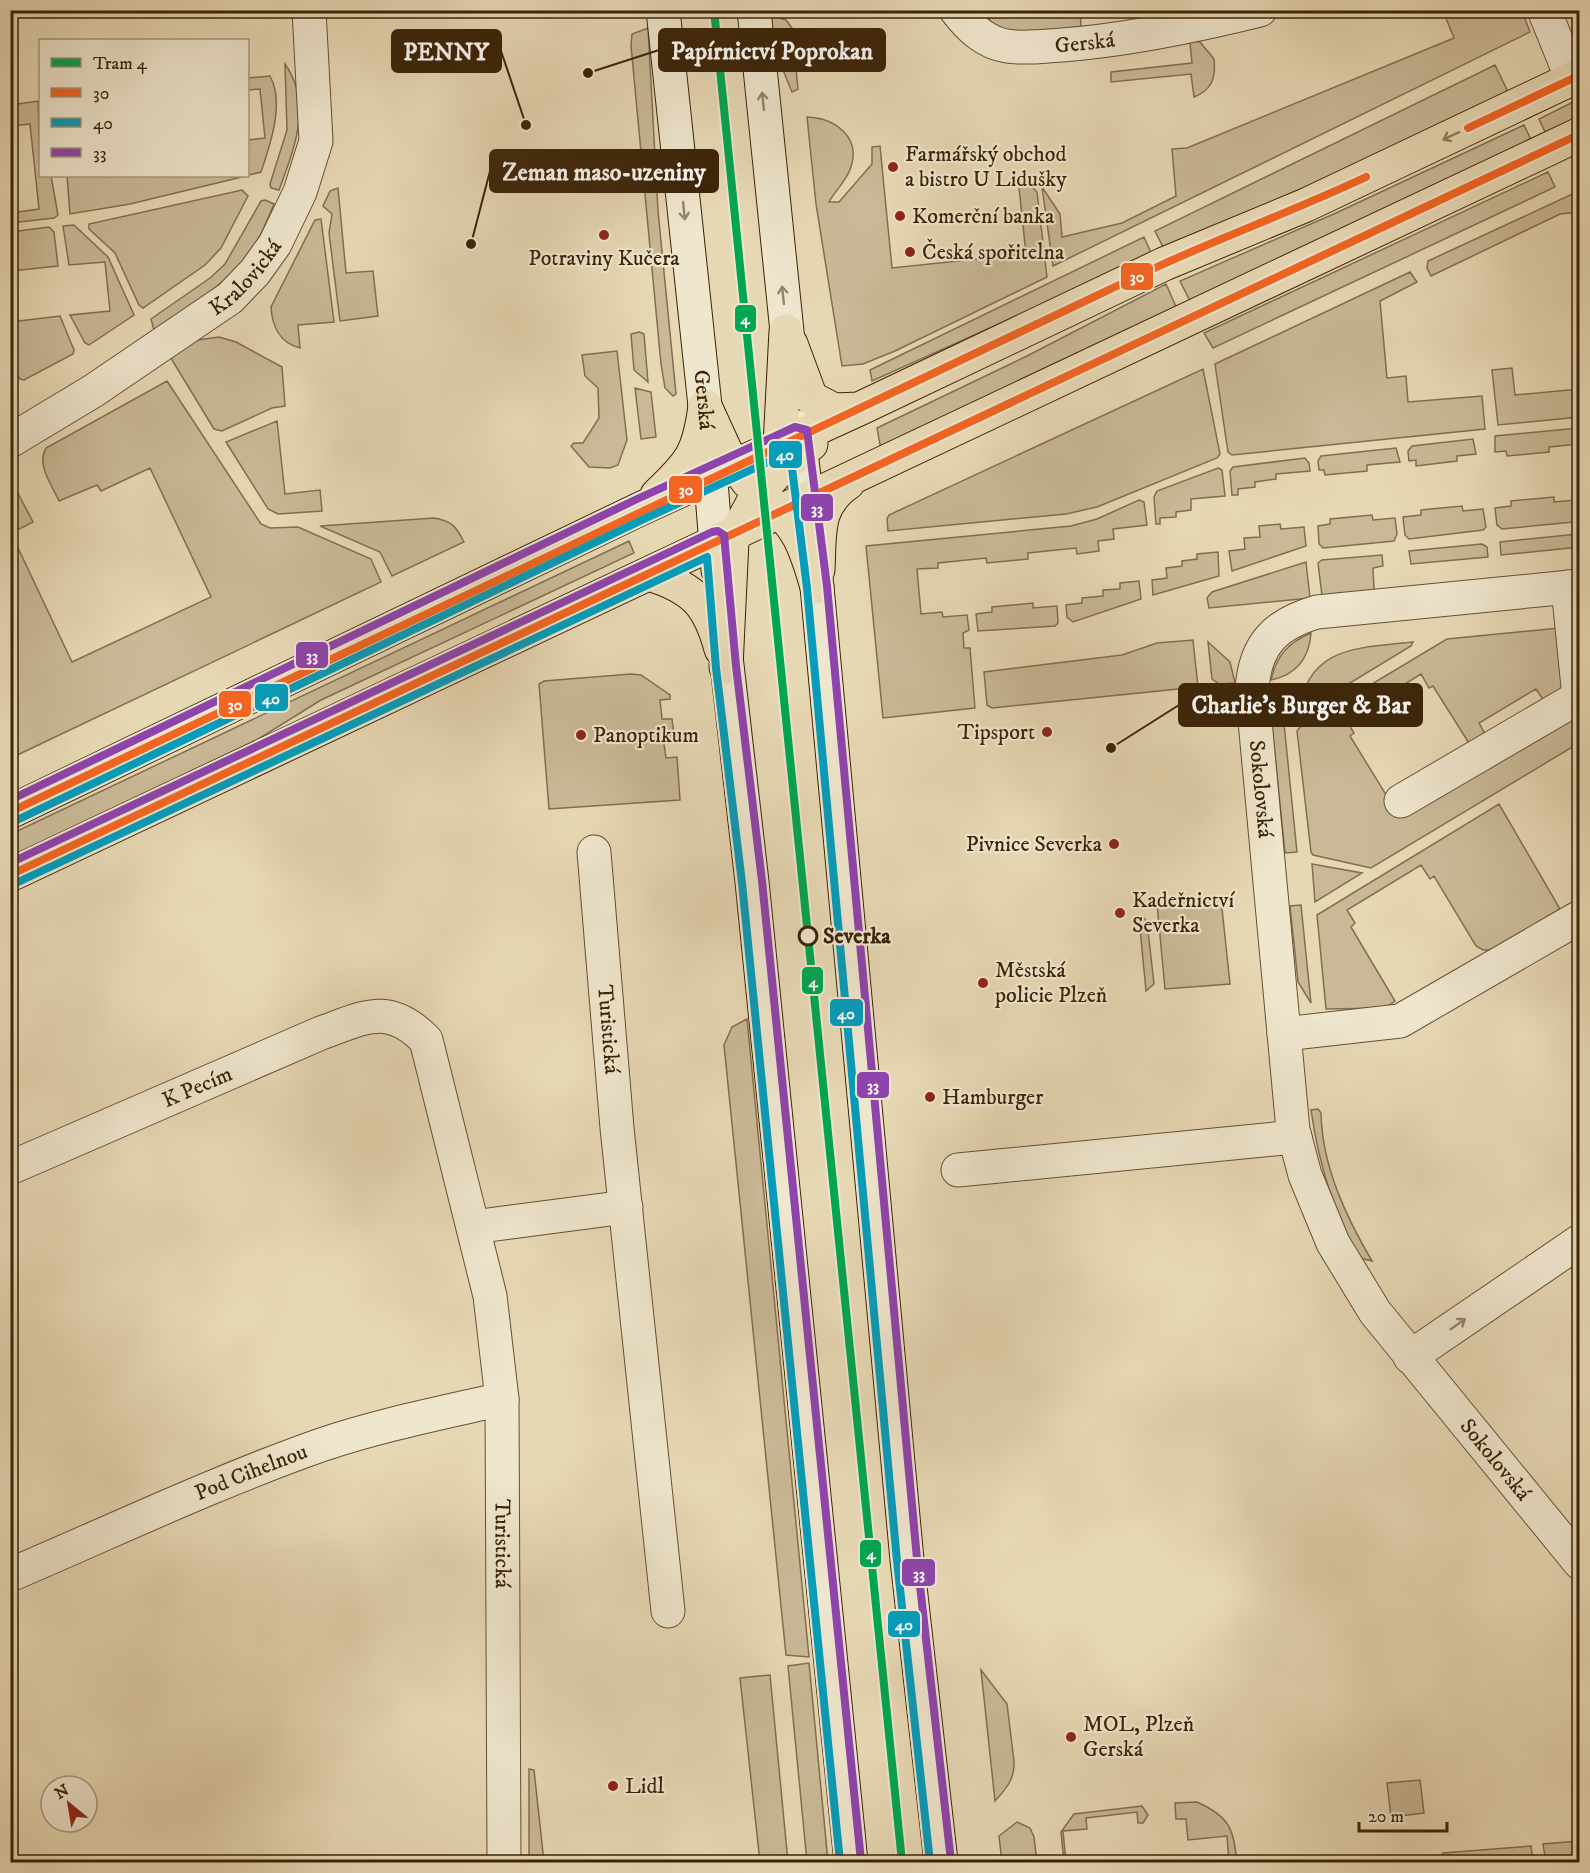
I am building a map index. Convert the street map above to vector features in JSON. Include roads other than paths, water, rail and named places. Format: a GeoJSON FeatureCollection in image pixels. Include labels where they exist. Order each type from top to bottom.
{"type":"FeatureCollection","features":[{"type":"Feature","properties":{"kind":"main road"},"geometry":{"type":"LineString","coordinates":[[10,812],[645,507],[719,478],[793,445],[860,410],[1164,264],[1306,206],[1576,77]]}},
{"type":"Feature","properties":{"kind":"main road"},"geometry":{"type":"LineString","coordinates":[[10,875],[649,574],[758,513],[870,468],[1580,134]]}},
{"type":"Feature","properties":{"kind":"main road"},"geometry":{"type":"LineString","coordinates":[[786,330],[811,398],[834,410],[860,410]]}},
{"type":"Feature","properties":{"kind":"main road"},"geometry":{"type":"LineString","coordinates":[[705,406],[727,454],[719,478]]}},
{"type":"Feature","properties":{"kind":"main road"},"geometry":{"type":"LineString","coordinates":[[645,507],[684,469],[701,439],[705,406]]}},
{"type":"Feature","properties":{"kind":"main road"},"geometry":{"type":"LineString","coordinates":[[758,513],[793,445]]}},
{"type":"Feature","properties":{"kind":"main road"},"geometry":{"type":"LineString","coordinates":[[817,587],[821,516],[833,494],[870,468]]}},
{"type":"Feature","properties":{"kind":"main road"},"geometry":{"type":"LineString","coordinates":[[719,478],[758,513],[803,541],[817,587]]}},
{"type":"Feature","properties":{"kind":"main road"},"geometry":{"type":"LineString","coordinates":[[649,574],[677,582],[699,598],[716,629],[726,667]]}},
{"type":"Feature","properties":{"kind":"street","name":"Kralovická"},"geometry":{"type":"LineString","coordinates":[[10,441],[93,392],[230,298],[255,272],[275,244],[300,192],[316,141],[309,10]]}},
{"type":"Feature","properties":{"kind":"street","name":"Gerská"},"geometry":{"type":"LineString","coordinates":[[663,10],[705,406]]}},
{"type":"Feature","properties":{"kind":"street"},"geometry":{"type":"LineString","coordinates":[[754,10],[786,330],[793,445],[758,513],[726,667],[752,882],[851,1863]]}},
{"type":"Feature","properties":{"kind":"street","name":"Gerská"},"geometry":{"type":"LineString","coordinates":[[956,10],[969,27],[984,38],[1006,46],[1120,40],[1260,10]]}},
{"type":"Feature","properties":{"kind":"street"},"geometry":{"type":"LineString","coordinates":[[1544,10],[1576,77]]}},
{"type":"Feature","properties":{"kind":"street"},"geometry":{"type":"LineString","coordinates":[[719,478],[758,513]]}},
{"type":"Feature","properties":{"kind":"street"},"geometry":{"type":"LineString","coordinates":[[817,587],[907,1560],[941,1863]]}},
{"type":"Feature","properties":{"kind":"street","name":"Sokolovská"},"geometry":{"type":"LineString","coordinates":[[1401,801],[1579,697],[1574,587],[1317,612],[1294,618],[1275,631],[1260,651],[1253,672],[1251,689],[1295,1137],[1305,1175],[1333,1243],[1375,1312],[1580,1563]]}},
{"type":"Feature","properties":{"kind":"street","name":"Turistická"},"geometry":{"type":"LineString","coordinates":[[594,852],[626,1207],[669,1611]]}},
{"type":"Feature","properties":{"kind":"street"},"geometry":{"type":"LineString","coordinates":[[1284,1034],[1400,1021],[1580,917]]}},
{"type":"Feature","properties":{"kind":"street","name":"Turistická"},"geometry":{"type":"LineString","coordinates":[[388,1014],[409,1024],[426,1040],[490,1296],[502,1399],[504,1863]]}},
{"type":"Feature","properties":{"kind":"street","name":"K Pecím"},"geometry":{"type":"LineString","coordinates":[[10,1168],[321,1033],[388,1014]]}},
{"type":"Feature","properties":{"kind":"street"},"geometry":{"type":"LineString","coordinates":[[958,1170],[1295,1137]]}},
{"type":"Feature","properties":{"kind":"street"},"geometry":{"type":"LineString","coordinates":[[473,1227],[626,1207]]}},
{"type":"Feature","properties":{"kind":"street"},"geometry":{"type":"LineString","coordinates":[[1410,1357],[1580,1241]]}},
{"type":"Feature","properties":{"kind":"street","name":"Pod Cihelnou"},"geometry":{"type":"LineString","coordinates":[[11,1574],[321,1445],[382,1426],[502,1399]]}},
{"type":"Feature","properties":{"kind":"tram line","name":"4"},"geometry":{"type":"LineString","coordinates":[[714,10],[902,1862]]}},
{"type":"Feature","properties":{"kind":"place","name":"Papírnictví Poprokan"},"geometry":{"type":"Point","coordinates":[588,73]}},
{"type":"Feature","properties":{"kind":"place","name":"PENNY"},"geometry":{"type":"Point","coordinates":[526,125]}},
{"type":"Feature","properties":{"kind":"place","name":"Farmářský obchod a bistro U Lidušky"},"geometry":{"type":"Point","coordinates":[893,167]}},
{"type":"Feature","properties":{"kind":"place","name":"Komerční banka"},"geometry":{"type":"Point","coordinates":[900,216]}},
{"type":"Feature","properties":{"kind":"place","name":"Potraviny Kučera"},"geometry":{"type":"Point","coordinates":[604,235]}},
{"type":"Feature","properties":{"kind":"place","name":"Zeman maso-uzeniny"},"geometry":{"type":"Point","coordinates":[471,244]}},
{"type":"Feature","properties":{"kind":"place","name":"Česká spořitelna"},"geometry":{"type":"Point","coordinates":[910,252]}},
{"type":"Feature","properties":{"kind":"place","name":"Tipsport"},"geometry":{"type":"Point","coordinates":[1047,732]}},
{"type":"Feature","properties":{"kind":"place","name":"Panoptikum"},"geometry":{"type":"Point","coordinates":[581,735]}},
{"type":"Feature","properties":{"kind":"place","name":"Charlie's Burger & Bar"},"geometry":{"type":"Point","coordinates":[1111,748]}},
{"type":"Feature","properties":{"kind":"place","name":"Pivnice Severka"},"geometry":{"type":"Point","coordinates":[1114,844]}},
{"type":"Feature","properties":{"kind":"place","name":"Kadeřnictví Severka"},"geometry":{"type":"Point","coordinates":[1120,913]}},
{"type":"Feature","properties":{"kind":"place","name":"Severka"},"geometry":{"type":"Point","coordinates":[808,936]}},
{"type":"Feature","properties":{"kind":"place","name":"Městská policie Plzeň"},"geometry":{"type":"Point","coordinates":[983,983]}},
{"type":"Feature","properties":{"kind":"place","name":"Hamburger"},"geometry":{"type":"Point","coordinates":[930,1097]}},
{"type":"Feature","properties":{"kind":"place","name":"MOL, Plzeň Gerská"},"geometry":{"type":"Point","coordinates":[1071,1737]}},
{"type":"Feature","properties":{"kind":"place","name":"Lidl"},"geometry":{"type":"Point","coordinates":[613,1786]}}]}
